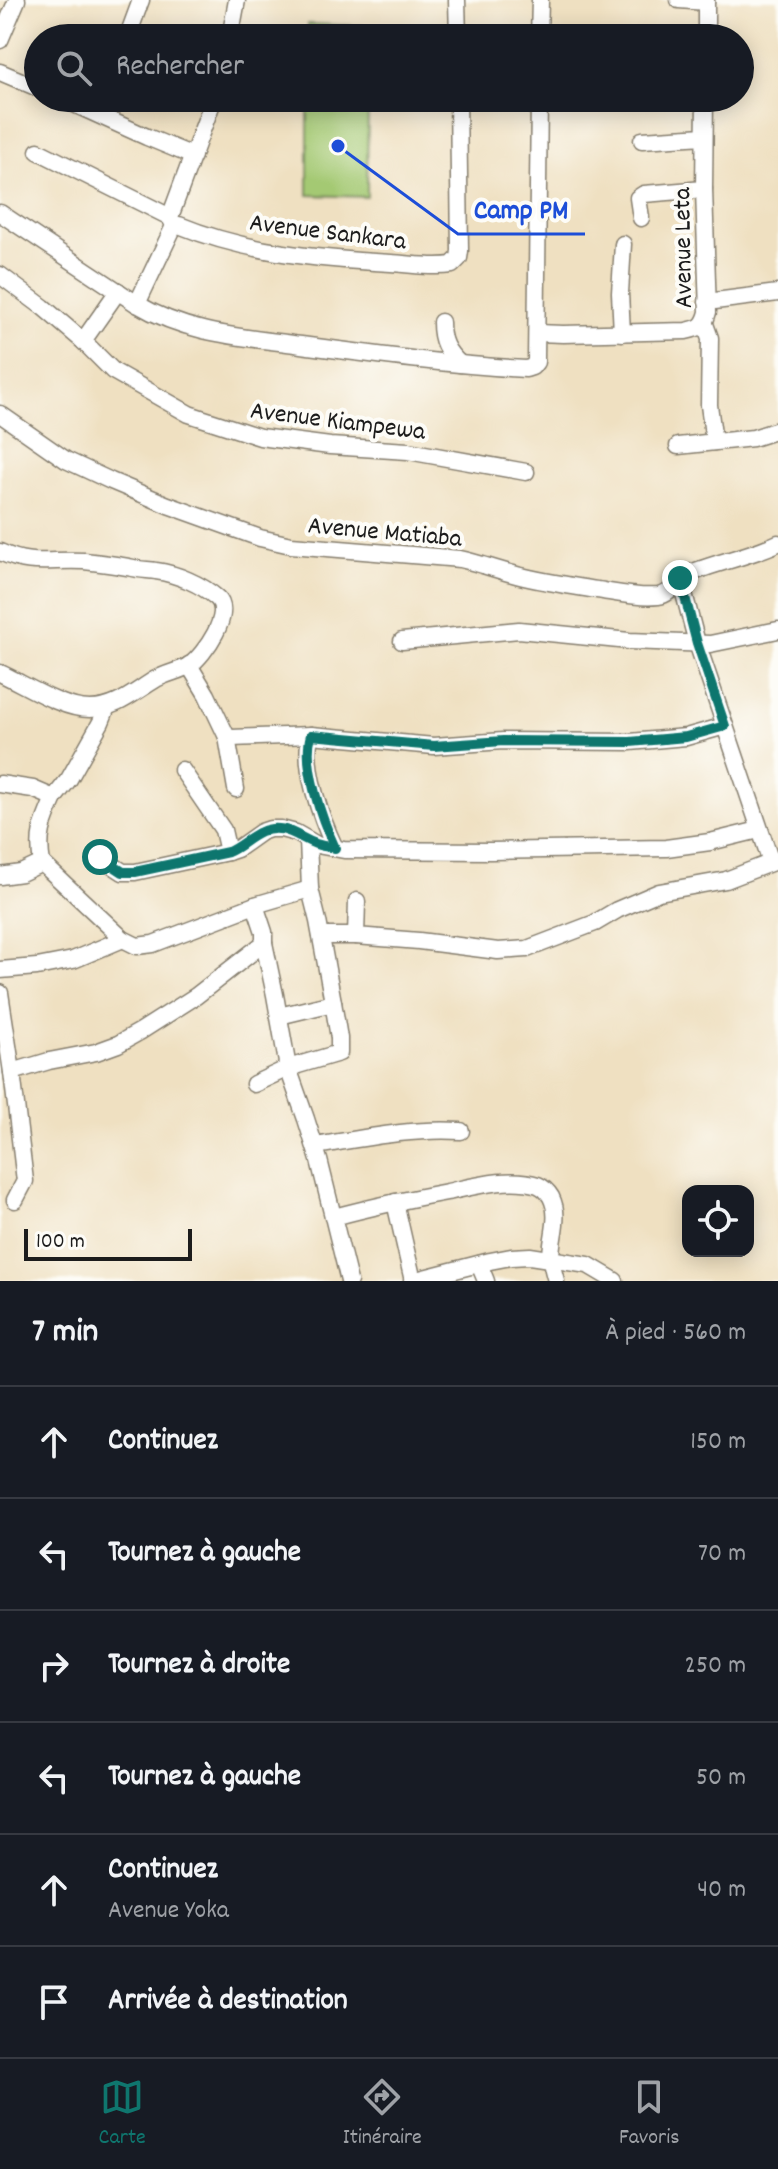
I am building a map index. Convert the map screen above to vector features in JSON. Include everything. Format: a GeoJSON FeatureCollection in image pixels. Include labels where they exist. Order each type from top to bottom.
{"type":"FeatureCollection","features":[{"type":"Feature","properties":{"kind":"street"},"geometry":{"type":"LineString","coordinates":[[0,40],[17,0]]}},
{"type":"Feature","properties":{"kind":"street"},"geometry":{"type":"LineString","coordinates":[[132,24],[141,0]]}},
{"type":"Feature","properties":{"kind":"street"},"geometry":{"type":"LineString","coordinates":[[233,24],[237,0]]}},
{"type":"Feature","properties":{"kind":"street"},"geometry":{"type":"LineString","coordinates":[[457,0],[458,24]]}},
{"type":"Feature","properties":{"kind":"street"},"geometry":{"type":"LineString","coordinates":[[539,24],[540,0]]}},
{"type":"Feature","properties":{"kind":"street"},"geometry":{"type":"LineString","coordinates":[[679,0],[706,1],[706,24]]}},
{"type":"Feature","properties":{"kind":"street"},"geometry":{"type":"LineString","coordinates":[[0,72],[24,82]]}},
{"type":"Feature","properties":{"kind":"street"},"geometry":{"type":"LineString","coordinates":[[110,112],[136,133],[193,156]]}},
{"type":"Feature","properties":{"kind":"street"},"geometry":{"type":"LineString","coordinates":[[137,304],[172,222],[209,112]]}},
{"type":"Feature","properties":{"kind":"street","name":"Avenue Sankara"},"geometry":{"type":"LineString","coordinates":[[172,222],[227,241],[279,253],[452,265],[459,258],[460,251],[458,112]]}},
{"type":"Feature","properties":{"kind":"street"},"geometry":{"type":"LineString","coordinates":[[0,213],[159,318],[173,323],[223,335],[460,364],[530,368],[536,362],[539,112]]}},
{"type":"Feature","properties":{"kind":"street","name":"Avenue Leta"},"geometry":{"type":"LineString","coordinates":[[537,333],[686,331],[699,329],[705,324],[708,312],[705,112]]}},
{"type":"Feature","properties":{"kind":"street"},"geometry":{"type":"LineString","coordinates":[[642,140],[704,136]]}},
{"type":"Feature","properties":{"kind":"street"},"geometry":{"type":"LineString","coordinates":[[38,151],[172,222]]}},
{"type":"Feature","properties":{"kind":"street"},"geometry":{"type":"LineString","coordinates":[[641,218],[638,198],[644,194],[704,189]]}},
{"type":"Feature","properties":{"kind":"street"},"geometry":{"type":"LineString","coordinates":[[622,333],[620,293],[623,244]]}},
{"type":"Feature","properties":{"kind":"street","name":"Avenue Kiampewa"},"geometry":{"type":"LineString","coordinates":[[0,275],[43,307],[118,374],[189,414],[260,437],[408,451],[526,472]]}},
{"type":"Feature","properties":{"kind":"street"},"geometry":{"type":"LineString","coordinates":[[83,341],[118,291]]}},
{"type":"Feature","properties":{"kind":"street"},"geometry":{"type":"LineString","coordinates":[[707,302],[778,293]]}},
{"type":"Feature","properties":{"kind":"street"},"geometry":{"type":"LineString","coordinates":[[441,322],[441,339],[449,354],[460,364]]}},
{"type":"Feature","properties":{"kind":"street"},"geometry":{"type":"LineString","coordinates":[[705,324],[710,338],[709,405],[714,442]]}},
{"type":"Feature","properties":{"kind":"street","name":"Avenue Matiaba"},"geometry":{"type":"LineString","coordinates":[[0,414],[66,460],[111,481],[168,505],[291,545],[460,559],[544,581],[637,596],[665,595],[680,578],[712,564],[756,553],[778,543]]}},
{"type":"Feature","properties":{"kind":"street"},"geometry":{"type":"LineString","coordinates":[[678,446],[753,438],[778,430]]}},
{"type":"Feature","properties":{"kind":"street"},"geometry":{"type":"LineString","coordinates":[[0,552],[30,562],[85,561],[171,574],[196,584],[219,599],[223,614],[203,653],[189,665],[103,708],[70,706],[0,673]]}},
{"type":"Feature","properties":{"kind":"street"},"geometry":{"type":"LineString","coordinates":[[321,936],[419,941],[498,951],[527,949],[595,923],[659,892],[726,880],[775,861],[759,830],[697,643],[680,578]]}},
{"type":"Feature","properties":{"kind":"street"},"geometry":{"type":"LineString","coordinates":[[402,641],[519,630],[629,641],[710,644],[778,630]]}},
{"type":"Feature","properties":{"kind":"street"},"geometry":{"type":"LineString","coordinates":[[189,665],[227,737],[236,789]]}},
{"type":"Feature","properties":{"kind":"street"},"geometry":{"type":"LineString","coordinates":[[103,708],[105,712],[101,722],[69,779],[54,798],[41,826],[39,846],[42,863],[123,939],[137,946],[145,946],[255,905],[310,889]]}},
{"type":"Feature","properties":{"kind":"street"},"geometry":{"type":"LineString","coordinates":[[227,737],[311,735],[434,746],[503,741],[630,742],[686,737],[725,726]]}},
{"type":"Feature","properties":{"kind":"street"},"geometry":{"type":"LineString","coordinates":[[311,735],[308,748],[313,790],[335,848]]}},
{"type":"Feature","properties":{"kind":"street"},"geometry":{"type":"LineString","coordinates":[[182,770],[223,830],[228,852]]}},
{"type":"Feature","properties":{"kind":"street"},"geometry":{"type":"LineString","coordinates":[[0,784],[33,789],[54,798]]}},
{"type":"Feature","properties":{"kind":"street"},"geometry":{"type":"LineString","coordinates":[[100,857],[123,872],[135,872],[228,852],[270,829],[296,833],[317,845],[373,851],[666,848],[710,842],[759,830]]}},
{"type":"Feature","properties":{"kind":"street"},"geometry":{"type":"LineString","coordinates":[[254,1084],[288,1068],[339,1053],[333,1002],[310,889],[308,840]]}},
{"type":"Feature","properties":{"kind":"street"},"geometry":{"type":"LineString","coordinates":[[0,876],[21,873],[42,863]]}},
{"type":"Feature","properties":{"kind":"street"},"geometry":{"type":"LineString","coordinates":[[356,936],[357,901]]}},
{"type":"Feature","properties":{"kind":"street"},"geometry":{"type":"LineString","coordinates":[[255,905],[264,932],[288,1068],[315,1146],[349,1281]]}},
{"type":"Feature","properties":{"kind":"street"},"geometry":{"type":"LineString","coordinates":[[0,970],[73,960],[123,939]]}},
{"type":"Feature","properties":{"kind":"street"},"geometry":{"type":"LineString","coordinates":[[12,1072],[118,1044],[196,996],[264,943]]}},
{"type":"Feature","properties":{"kind":"street"},"geometry":{"type":"LineString","coordinates":[[0,993],[25,1181],[15,1200]]}},
{"type":"Feature","properties":{"kind":"street"},"geometry":{"type":"LineString","coordinates":[[279,1016],[333,1002]]}},
{"type":"Feature","properties":{"kind":"street"},"geometry":{"type":"LineString","coordinates":[[315,1146],[406,1131],[461,1131]]}},
{"type":"Feature","properties":{"kind":"street"},"geometry":{"type":"LineString","coordinates":[[334,1217],[395,1202],[505,1182],[541,1186],[552,1199],[557,1213],[551,1259],[556,1281]]}},
{"type":"Feature","properties":{"kind":"street"},"geometry":{"type":"LineString","coordinates":[[395,1202],[413,1281],[511,1257],[530,1256],[588,1265],[615,1281]]}},
{"type":"Feature","properties":{"kind":"street"},"geometry":{"type":"LineString","coordinates":[[479,1264],[486,1281]]}},
{"type":"Feature","properties":{"kind":"green space"},"geometry":{"type":"Polygon","coordinates":[[[308,112],[368,112],[367,197],[308,195],[308,112]]]}},
{"type":"Feature","properties":{"kind":"place","name":"Camp PM"},"geometry":{"type":"Point","coordinates":[338,146]}},
{"type":"Feature","properties":{"kind":"route"},"geometry":{"type":"LineString","coordinates":[[100,857],[123,872],[135,872],[228,852],[270,829],[296,833],[317,845],[335,848],[313,790],[308,748],[311,735],[434,746],[503,741],[630,742],[686,737],[725,726],[697,643],[680,578]]}}]}
